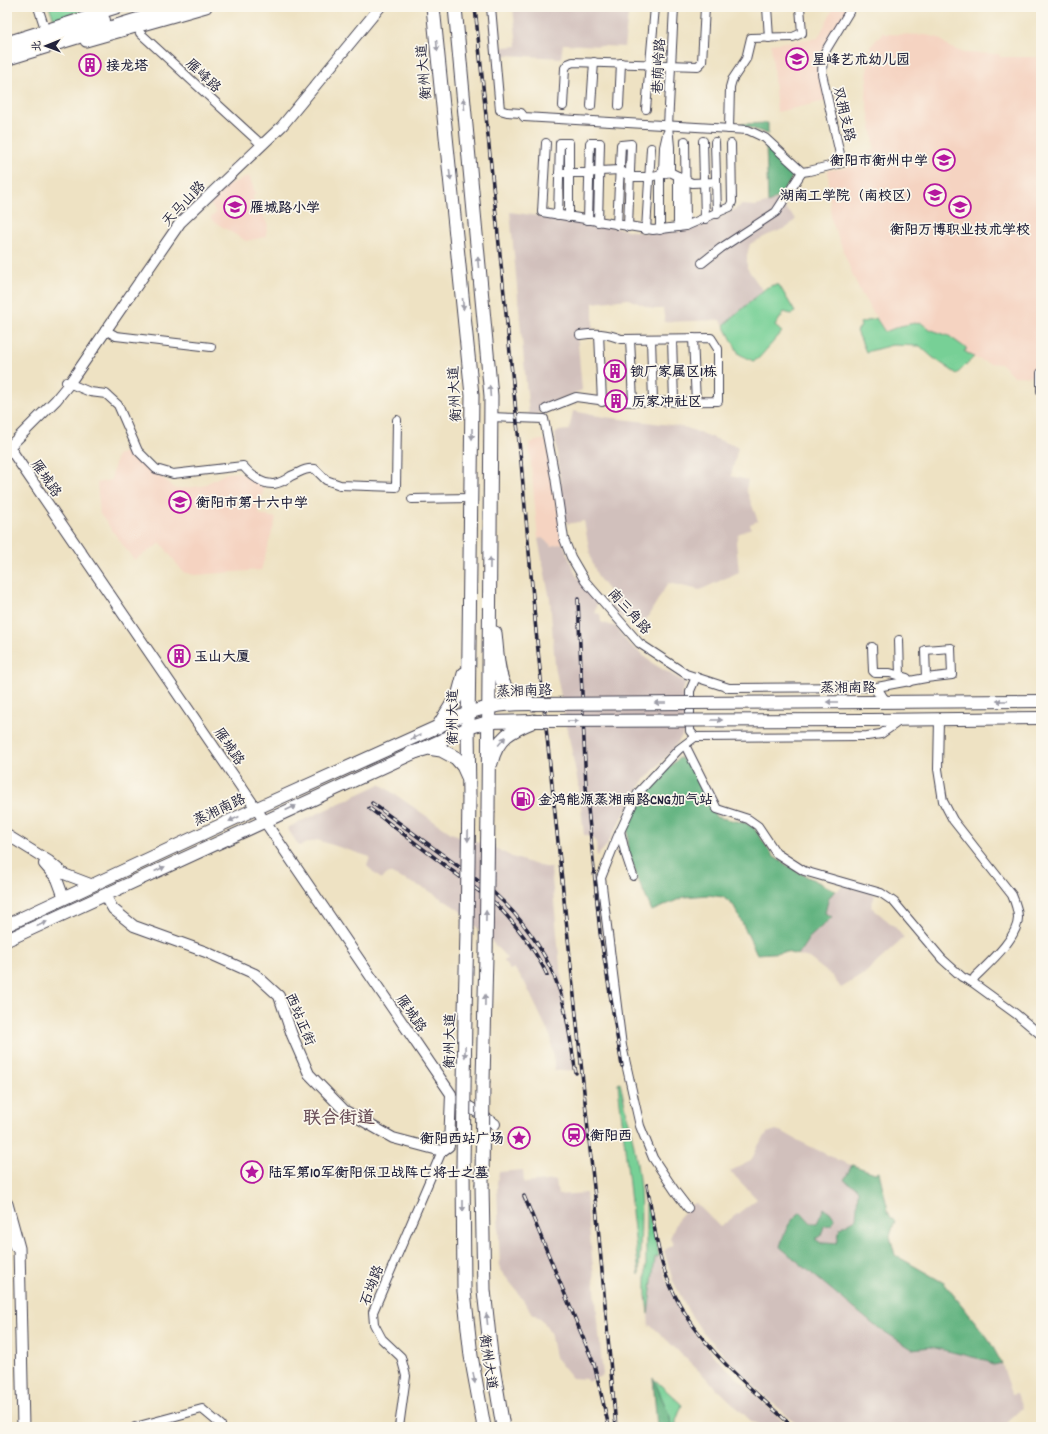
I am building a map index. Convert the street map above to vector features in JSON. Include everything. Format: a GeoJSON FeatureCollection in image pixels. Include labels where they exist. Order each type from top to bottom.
{"type":"FeatureCollection","features":[{"type":"Feature","properties":{"kind":"highway","name":"衡州大道"},"geometry":{"type":"LineString","coordinates":[[433,7],[472,395],[468,713],[469,797],[463,1167],[464,1291],[471,1356],[484,1427]]}},
{"type":"Feature","properties":{"kind":"highway","name":"衡州大道"},"geometry":{"type":"LineString","coordinates":[[455,7],[491,396],[488,812],[482,1185],[484,1290],[491,1355],[503,1427]]}},
{"type":"Feature","properties":{"kind":"highway"},"geometry":{"type":"LineString","coordinates":[[446,137],[450,120],[453,118],[461,124],[467,136]]}},
{"type":"Feature","properties":{"kind":"highway"},"geometry":{"type":"LineString","coordinates":[[489,585],[501,679],[506,689],[515,696],[533,704]]}},
{"type":"Feature","properties":{"kind":"highway"},"geometry":{"type":"LineString","coordinates":[[470,624],[472,629],[478,633],[484,631],[489,624]]}},
{"type":"Feature","properties":{"kind":"highway"},"geometry":{"type":"LineString","coordinates":[[438,727],[459,693],[469,652]]}},
{"type":"Feature","properties":{"kind":"highway"},"geometry":{"type":"LineString","coordinates":[[488,689],[500,666]]}},
{"type":"Feature","properties":{"kind":"highway"},"geometry":{"type":"LineString","coordinates":[[488,776],[498,744],[506,735],[534,721]]}},
{"type":"Feature","properties":{"kind":"highway"},"geometry":{"type":"LineString","coordinates":[[412,753],[428,748],[441,750],[456,758],[463,766],[469,777]]}},
{"type":"Feature","properties":{"kind":"highway"},"geometry":{"type":"LineString","coordinates":[[464,1291],[474,1296],[479,1295],[484,1290]]}},
{"type":"Feature","properties":{"kind":"highway"},"geometry":{"type":"LineString","coordinates":[[471,1356],[474,1349],[480,1345],[485,1345],[491,1355]]}},
{"type":"Feature","properties":{"kind":"main road"},"geometry":{"type":"LineString","coordinates":[[7,50],[47,33],[119,7]]}},
{"type":"Feature","properties":{"kind":"main road"},"geometry":{"type":"LineString","coordinates":[[7,42],[149,7]]}},
{"type":"Feature","properties":{"kind":"main road"},"geometry":{"type":"LineString","coordinates":[[7,65],[137,23],[177,7]]}},
{"type":"Feature","properties":{"kind":"main road"},"geometry":{"type":"LineString","coordinates":[[7,59],[137,23],[206,7]]}},
{"type":"Feature","properties":{"kind":"main road","name":"蒸湘南路"},"geometry":{"type":"LineString","coordinates":[[7,925],[254,809],[468,713],[488,707],[506,704],[1041,701]]}},
{"type":"Feature","properties":{"kind":"main road"},"geometry":{"type":"LineString","coordinates":[[7,940],[412,753],[468,728],[488,722],[1041,718]]}},
{"type":"Feature","properties":{"kind":"main road"},"geometry":{"type":"LineString","coordinates":[[7,1204],[19,1248],[23,1427]]}},
{"type":"Feature","properties":{"kind":"main road"},"geometry":{"type":"LineString","coordinates":[[7,1222],[14,1247],[18,1427]]}},
{"type":"Feature","properties":{"kind":"street"},"geometry":{"type":"LineString","coordinates":[[38,7],[47,33]]}},
{"type":"Feature","properties":{"kind":"street","name":"天马山路"},"geometry":{"type":"LineString","coordinates":[[7,447],[67,383],[180,223],[261,144],[283,120],[374,7]]}},
{"type":"Feature","properties":{"kind":"street","name":"天马山路"},"geometry":{"type":"LineString","coordinates":[[67,383],[178,221],[282,126],[380,7]]}},
{"type":"Feature","properties":{"kind":"street"},"geometry":{"type":"LineString","coordinates":[[491,7],[500,110],[521,113],[524,117],[748,130],[764,138],[802,172],[776,212],[721,248],[702,263]]}},
{"type":"Feature","properties":{"kind":"street"},"geometry":{"type":"LineString","coordinates":[[646,109],[655,7]]}},
{"type":"Feature","properties":{"kind":"street","name":"巷荫岭路"},"geometry":{"type":"LineString","coordinates":[[660,230],[664,173],[664,147],[668,126],[672,64],[674,7]]}},
{"type":"Feature","properties":{"kind":"street"},"geometry":{"type":"LineString","coordinates":[[563,106],[565,68],[568,64],[573,62],[698,66],[702,62],[705,7]]}},
{"type":"Feature","properties":{"kind":"street"},"geometry":{"type":"LineString","coordinates":[[767,7],[769,38]]}},
{"type":"Feature","properties":{"kind":"street"},"geometry":{"type":"LineString","coordinates":[[729,129],[730,87],[732,80],[746,59],[751,38],[793,37],[802,34],[800,7]]}},
{"type":"Feature","properties":{"kind":"street","name":"双拥支路"},"geometry":{"type":"LineString","coordinates":[[802,172],[842,163],[822,74],[823,55],[852,7]]}},
{"type":"Feature","properties":{"kind":"street","name":"雁峰路"},"geometry":{"type":"LineString","coordinates":[[137,23],[140,33],[261,144]]}},
{"type":"Feature","properties":{"kind":"street"},"geometry":{"type":"LineString","coordinates":[[591,106],[594,62]]}},
{"type":"Feature","properties":{"kind":"street"},"geometry":{"type":"LineString","coordinates":[[619,106],[621,63]]}},
{"type":"Feature","properties":{"kind":"street"},"geometry":{"type":"LineString","coordinates":[[682,227],[686,180],[685,141]]}},
{"type":"Feature","properties":{"kind":"street"},"geometry":{"type":"LineString","coordinates":[[703,141],[705,219]]}},
{"type":"Feature","properties":{"kind":"street"},"geometry":{"type":"LineString","coordinates":[[558,215],[560,142],[569,143],[569,217]]}},
{"type":"Feature","properties":{"kind":"street"},"geometry":{"type":"LineString","coordinates":[[715,142],[717,214]]}},
{"type":"Feature","properties":{"kind":"street"},"geometry":{"type":"LineString","coordinates":[[546,143],[542,212],[646,230],[682,227],[705,219],[730,207],[732,202],[731,144]]}},
{"type":"Feature","properties":{"kind":"street"},"geometry":{"type":"LineString","coordinates":[[588,220],[590,143],[600,143],[598,222]]}},
{"type":"Feature","properties":{"kind":"street"},"geometry":{"type":"LineString","coordinates":[[617,225],[621,144],[631,144],[628,227]]}},
{"type":"Feature","properties":{"kind":"street"},"geometry":{"type":"LineString","coordinates":[[646,230],[651,148]]}},
{"type":"Feature","properties":{"kind":"street"},"geometry":{"type":"LineString","coordinates":[[559,173],[569,174],[620,170],[630,177],[649,177],[664,173],[678,176],[692,183],[716,182]]}},
{"type":"Feature","properties":{"kind":"street"},"geometry":{"type":"LineString","coordinates":[[678,176],[682,227]]}},
{"type":"Feature","properties":{"kind":"street"},"geometry":{"type":"LineString","coordinates":[[105,330],[116,336],[211,347]]}},
{"type":"Feature","properties":{"kind":"street"},"geometry":{"type":"LineString","coordinates":[[599,334],[602,402]]}},
{"type":"Feature","properties":{"kind":"street"},"geometry":{"type":"LineString","coordinates":[[546,409],[576,397],[602,402],[718,401],[718,349],[711,338],[621,339],[608,334],[580,335]]}},
{"type":"Feature","properties":{"kind":"street"},"geometry":{"type":"LineString","coordinates":[[694,338],[696,402]]}},
{"type":"Feature","properties":{"kind":"street"},"geometry":{"type":"LineString","coordinates":[[630,339],[632,402]]}},
{"type":"Feature","properties":{"kind":"street"},"geometry":{"type":"LineString","coordinates":[[652,339],[653,402]]}},
{"type":"Feature","properties":{"kind":"street"},"geometry":{"type":"LineString","coordinates":[[672,339],[674,402]]}},
{"type":"Feature","properties":{"kind":"street"},"geometry":{"type":"LineString","coordinates":[[1041,373],[1041,392]]}},
{"type":"Feature","properties":{"kind":"street"},"geometry":{"type":"LineString","coordinates":[[67,383],[90,392],[106,394],[118,405],[138,451],[156,469],[173,474],[243,466],[249,474],[259,480],[274,484],[306,468],[314,469],[326,480],[340,485],[396,487],[397,420]]}},
{"type":"Feature","properties":{"kind":"street","name":"南三角路"},"geometry":{"type":"LineString","coordinates":[[491,417],[544,419],[555,477],[564,539],[571,557],[585,580],[639,643],[686,674],[729,688],[877,687],[952,675],[951,648],[925,650],[926,678]]}},
{"type":"Feature","properties":{"kind":"street","name":"雁城路"},"geometry":{"type":"LineString","coordinates":[[7,447],[450,1096]]}},
{"type":"Feature","properties":{"kind":"street"},"geometry":{"type":"LineString","coordinates":[[412,499],[471,498]]}},
{"type":"Feature","properties":{"kind":"street"},"geometry":{"type":"LineString","coordinates":[[899,640],[900,676]]}},
{"type":"Feature","properties":{"kind":"street"},"geometry":{"type":"LineString","coordinates":[[872,647],[873,671],[875,673],[890,673],[907,678],[909,682]]}},
{"type":"Feature","properties":{"kind":"street"},"geometry":{"type":"LineString","coordinates":[[695,737],[690,731],[690,691],[696,677]]}},
{"type":"Feature","properties":{"kind":"street"},"geometry":{"type":"LineString","coordinates":[[871,702],[877,696],[877,687]]}},
{"type":"Feature","properties":{"kind":"street"},"geometry":{"type":"LineString","coordinates":[[877,687],[888,702]]}},
{"type":"Feature","properties":{"kind":"street"},"geometry":{"type":"LineString","coordinates":[[939,719],[938,769],[943,801],[952,820],[1012,895],[1016,905],[1018,920],[1009,941],[972,982]]}},
{"type":"Feature","properties":{"kind":"street"},"geometry":{"type":"LineString","coordinates":[[871,720],[880,726],[881,734]]}},
{"type":"Feature","properties":{"kind":"street"},"geometry":{"type":"LineString","coordinates":[[688,1208],[653,1158],[640,1126],[622,1046],[601,878],[620,831],[638,794],[685,745],[695,737],[866,736],[881,734],[901,720]]}},
{"type":"Feature","properties":{"kind":"street"},"geometry":{"type":"LineString","coordinates":[[685,745],[717,809],[748,819],[758,826],[776,853],[804,871],[881,893],[894,902],[942,959],[962,977],[972,982],[1016,1014],[1041,1035]]}},
{"type":"Feature","properties":{"kind":"street"},"geometry":{"type":"LineString","coordinates":[[620,831],[624,852],[633,876]]}},
{"type":"Feature","properties":{"kind":"street"},"geometry":{"type":"LineString","coordinates":[[7,835],[49,861],[64,874],[93,885]]}},
{"type":"Feature","properties":{"kind":"street"},"geometry":{"type":"LineString","coordinates":[[7,840],[46,865],[57,879],[64,898]]}},
{"type":"Feature","properties":{"kind":"street","name":"西站正街"},"geometry":{"type":"LineString","coordinates":[[106,895],[112,909],[134,926],[206,952],[255,974],[279,996],[292,1035],[309,1074],[344,1110],[393,1138],[442,1151]]}},
{"type":"Feature","properties":{"kind":"street"},"geometry":{"type":"LineString","coordinates":[[442,1151],[447,1144],[450,1096],[454,1097],[495,1124]]}},
{"type":"Feature","properties":{"kind":"street","name":"石坳路"},"geometry":{"type":"LineString","coordinates":[[399,1427],[406,1376],[401,1357],[382,1339],[374,1324],[373,1312],[442,1151]]}},
{"type":"Feature","properties":{"kind":"street"},"geometry":{"type":"LineString","coordinates":[[7,1232],[14,1247]]}},
{"type":"Feature","properties":{"kind":"street"},"geometry":{"type":"LineString","coordinates":[[135,1427],[202,1409],[221,1425],[221,1427]]}},
{"type":"Feature","properties":{"kind":"shaded area"},"geometry":{"type":"Polygon","coordinates":[[[513,7],[629,7],[624,47],[563,44],[561,58],[505,55],[503,53],[503,47],[517,46],[513,7]]]}},
{"type":"Feature","properties":{"kind":"shaded area","name":"星峰艺术幼儿园"},"geometry":{"type":"Polygon","coordinates":[[[834,7],[849,7],[821,53],[826,101],[777,112],[771,44],[818,38],[834,7]]]}},
{"type":"Feature","properties":{"kind":"shaded area","name":"湖南工学院（南校区）"},"geometry":{"type":"Polygon","coordinates":[[[883,32],[885,34],[926,35],[939,38],[949,47],[964,53],[999,54],[1000,57],[1041,57],[1041,358],[1039,377],[1014,376],[1001,364],[988,363],[970,356],[964,350],[967,349],[949,336],[929,329],[920,322],[900,326],[885,332],[861,293],[851,271],[831,219],[828,170],[847,168],[846,158],[875,150],[866,97],[868,63],[870,47],[883,32]]]}},
{"type":"Feature","properties":{"kind":"shaded area","name":"雁城路小学"},"geometry":{"type":"Polygon","coordinates":[[[249,176],[256,195],[252,196],[268,225],[265,237],[246,241],[210,218],[216,213],[209,202],[223,187],[249,176]]]}},
{"type":"Feature","properties":{"kind":"shaded area"},"geometry":{"type":"Polygon","coordinates":[[[776,199],[796,219],[788,227],[750,244],[747,255],[747,268],[763,291],[724,325],[720,320],[665,322],[663,309],[653,309],[628,299],[593,303],[593,331],[577,333],[582,390],[541,407],[539,414],[529,415],[510,212],[576,221],[645,233],[679,231],[702,225],[720,218],[742,205],[756,206],[776,199]]]}},
{"type":"Feature","properties":{"kind":"shaded area"},"geometry":{"type":"Polygon","coordinates":[[[573,411],[604,417],[687,428],[738,447],[731,476],[748,480],[746,489],[758,521],[750,524],[751,528],[738,534],[736,542],[739,572],[700,590],[668,583],[644,623],[628,613],[622,618],[606,601],[613,596],[598,577],[591,559],[584,521],[567,524],[563,509],[555,434],[559,431],[569,430],[573,411]]]}},
{"type":"Feature","properties":{"kind":"shaded area"},"geometry":{"type":"Polygon","coordinates":[[[546,440],[563,543],[552,546],[542,538],[538,539],[529,443],[546,440]]]}},
{"type":"Feature","properties":{"kind":"shaded area","name":"衡阳市第十六中学"},"geometry":{"type":"Polygon","coordinates":[[[132,450],[151,471],[176,489],[202,486],[227,473],[239,472],[264,487],[259,514],[276,518],[261,570],[195,575],[183,572],[161,543],[134,560],[100,514],[97,483],[111,480],[117,455],[132,450]]]}},
{"type":"Feature","properties":{"kind":"shaded area"},"geometry":{"type":"Polygon","coordinates":[[[542,538],[552,546],[563,543],[576,575],[597,600],[595,613],[600,614],[601,622],[616,627],[627,642],[652,663],[686,683],[681,694],[686,695],[684,733],[674,748],[642,783],[606,846],[597,856],[596,841],[588,835],[584,835],[579,788],[555,666],[550,599],[538,539],[542,538]]]}},
{"type":"Feature","properties":{"kind":"shaded area"},"geometry":{"type":"Polygon","coordinates":[[[380,784],[451,833],[497,849],[512,857],[551,868],[560,967],[574,1070],[555,1071],[551,1038],[525,983],[514,968],[510,970],[504,961],[507,958],[458,909],[426,889],[389,873],[381,879],[367,866],[370,857],[317,840],[299,846],[287,828],[380,784]]]}},
{"type":"Feature","properties":{"kind":"shaded area"},"geometry":{"type":"Polygon","coordinates":[[[843,886],[875,895],[871,907],[895,927],[904,938],[864,974],[841,988],[832,976],[809,958],[798,955],[809,938],[832,917],[825,913],[829,897],[843,886]]]}},
{"type":"Feature","properties":{"kind":"shaded area"},"geometry":{"type":"Polygon","coordinates":[[[776,1130],[783,1132],[838,1160],[875,1173],[879,1172],[889,1214],[895,1221],[890,1236],[895,1255],[944,1283],[988,1338],[1002,1364],[1012,1394],[1017,1393],[1022,1408],[1004,1425],[1005,1427],[800,1427],[756,1388],[701,1330],[689,1312],[673,1281],[664,1251],[673,1244],[670,1238],[678,1219],[690,1205],[696,1203],[720,1227],[757,1199],[730,1171],[751,1161],[759,1144],[767,1133],[776,1130]]]}},
{"type":"Feature","properties":{"kind":"shaded area"},"geometry":{"type":"Polygon","coordinates":[[[523,1170],[524,1183],[556,1180],[558,1195],[586,1193],[603,1375],[588,1382],[586,1379],[572,1378],[555,1357],[550,1332],[544,1322],[531,1312],[517,1291],[500,1270],[497,1183],[499,1172],[523,1170]]]}},
{"type":"Feature","properties":{"kind":"shaded area"},"geometry":{"type":"Polygon","coordinates":[[[659,1256],[667,1282],[681,1312],[698,1337],[713,1355],[789,1427],[762,1427],[752,1422],[651,1325],[649,1326],[648,1314],[655,1257],[659,1256]]]}},
{"type":"Feature","properties":{"kind":"green space"},"geometry":{"type":"Polygon","coordinates":[[[49,7],[95,7],[54,19],[49,7]]]}},
{"type":"Feature","properties":{"kind":"green space"},"geometry":{"type":"Polygon","coordinates":[[[768,123],[768,134],[748,127],[739,127],[741,124],[768,123]]]}},
{"type":"Feature","properties":{"kind":"green space"},"geometry":{"type":"Polygon","coordinates":[[[766,144],[791,167],[793,173],[784,190],[768,203],[766,144]]]}},
{"type":"Feature","properties":{"kind":"green space"},"geometry":{"type":"Polygon","coordinates":[[[773,285],[779,285],[795,312],[791,314],[784,312],[775,326],[782,332],[758,359],[753,361],[739,354],[724,325],[766,288],[773,285]]]}},
{"type":"Feature","properties":{"kind":"green space"},"geometry":{"type":"Polygon","coordinates":[[[876,318],[885,332],[900,326],[920,322],[929,329],[949,336],[967,349],[964,351],[974,357],[957,374],[932,357],[920,346],[892,345],[866,352],[857,331],[861,326],[860,323],[876,318]]]}},
{"type":"Feature","properties":{"kind":"green space"},"geometry":{"type":"Polygon","coordinates":[[[679,758],[681,758],[690,767],[716,817],[746,823],[754,828],[774,857],[798,872],[836,891],[829,897],[825,913],[832,917],[809,938],[798,955],[786,952],[757,954],[734,906],[723,897],[708,895],[684,897],[652,911],[628,851],[628,826],[639,798],[654,781],[679,758]]]}},
{"type":"Feature","properties":{"kind":"green space"},"geometry":{"type":"Polygon","coordinates":[[[620,1083],[639,1176],[641,1222],[639,1275],[618,1084],[620,1083]]]}},
{"type":"Feature","properties":{"kind":"green space"},"geometry":{"type":"Polygon","coordinates":[[[852,1165],[875,1173],[879,1172],[889,1214],[895,1221],[890,1236],[895,1255],[944,1283],[988,1338],[1002,1364],[994,1366],[985,1360],[931,1347],[912,1349],[874,1325],[780,1247],[787,1228],[793,1219],[801,1212],[811,1223],[817,1223],[824,1208],[830,1212],[835,1219],[831,1225],[824,1226],[821,1236],[815,1239],[821,1243],[837,1243],[840,1228],[856,1219],[858,1190],[855,1186],[844,1180],[852,1165]]]}},
{"type":"Feature","properties":{"kind":"green space"},"geometry":{"type":"Polygon","coordinates":[[[646,1200],[659,1256],[655,1257],[648,1314],[646,1295],[646,1200]]]}},
{"type":"Feature","properties":{"kind":"green space"},"geometry":{"type":"Polygon","coordinates":[[[653,1378],[682,1405],[676,1421],[676,1427],[671,1427],[670,1417],[653,1378]]]}},
{"type":"Feature","properties":{"kind":"green space"},"geometry":{"type":"Polygon","coordinates":[[[653,1378],[670,1417],[671,1427],[657,1427],[653,1378]]]}},
{"type":"Feature","properties":{"kind":"railway"},"geometry":{"type":"LineString","coordinates":[[475,7],[521,462],[536,631],[598,1226],[616,1427]]}},
{"type":"Feature","properties":{"kind":"railway"},"geometry":{"type":"LineString","coordinates":[[578,599],[586,787],[600,933],[622,1066]]}},
{"type":"Feature","properties":{"kind":"railway"},"geometry":{"type":"LineString","coordinates":[[372,803],[492,891],[523,924],[541,950],[555,977],[563,1001],[576,1073]]}},
{"type":"Feature","properties":{"kind":"railway"},"geometry":{"type":"LineString","coordinates":[[369,808],[496,904],[511,920],[537,955],[547,975]]}},
{"type":"Feature","properties":{"kind":"railway"},"geometry":{"type":"LineString","coordinates":[[647,1185],[655,1234],[662,1263],[684,1312],[716,1354],[734,1373],[793,1427]]}},
{"type":"Feature","properties":{"kind":"railway"},"geometry":{"type":"LineString","coordinates":[[524,1196],[594,1364],[609,1427]]}},
{"type":"Feature","properties":{"kind":"place","name":"星峰艺术幼儿园"},"geometry":{"type":"Point","coordinates":[797,59]}},
{"type":"Feature","properties":{"kind":"place","name":"接龙塔"},"geometry":{"type":"Point","coordinates":[90,65]}},
{"type":"Feature","properties":{"kind":"place","name":"衡阳市衡州中学"},"geometry":{"type":"Point","coordinates":[944,160]}},
{"type":"Feature","properties":{"kind":"place","name":"湖南工学院（南校区）"},"geometry":{"type":"Point","coordinates":[935,195]}},
{"type":"Feature","properties":{"kind":"place","name":"雁城路小学"},"geometry":{"type":"Point","coordinates":[235,207]}},
{"type":"Feature","properties":{"kind":"place","name":"衡阳万博职业技术学校"},"geometry":{"type":"Point","coordinates":[960,207]}},
{"type":"Feature","properties":{"kind":"place","name":"锁厂家属区1栋"},"geometry":{"type":"Point","coordinates":[615,371]}},
{"type":"Feature","properties":{"kind":"place","name":"厉家冲社区"},"geometry":{"type":"Point","coordinates":[616,401]}},
{"type":"Feature","properties":{"kind":"place","name":"衡阳市第十六中学"},"geometry":{"type":"Point","coordinates":[180,502]}},
{"type":"Feature","properties":{"kind":"place","name":"玉山大厦"},"geometry":{"type":"Point","coordinates":[179,656]}},
{"type":"Feature","properties":{"kind":"place","name":"金鸿能源蒸湘南路CNG加气站"},"geometry":{"type":"Point","coordinates":[523,799]}},
{"type":"Feature","properties":{"kind":"place","name":"衡阳西"},"geometry":{"type":"Point","coordinates":[574,1135]}},
{"type":"Feature","properties":{"kind":"place","name":"衡阳西站广场"},"geometry":{"type":"Point","coordinates":[519,1138]}},
{"type":"Feature","properties":{"kind":"place","name":"陆军第10军衡阳保卫战阵亡将士之墓"},"geometry":{"type":"Point","coordinates":[252,1172]}},
{"type":"Feature","properties":{"kind":"district","name":"联合街道"},"geometry":{"type":"Point","coordinates":[339,1117]}}]}
